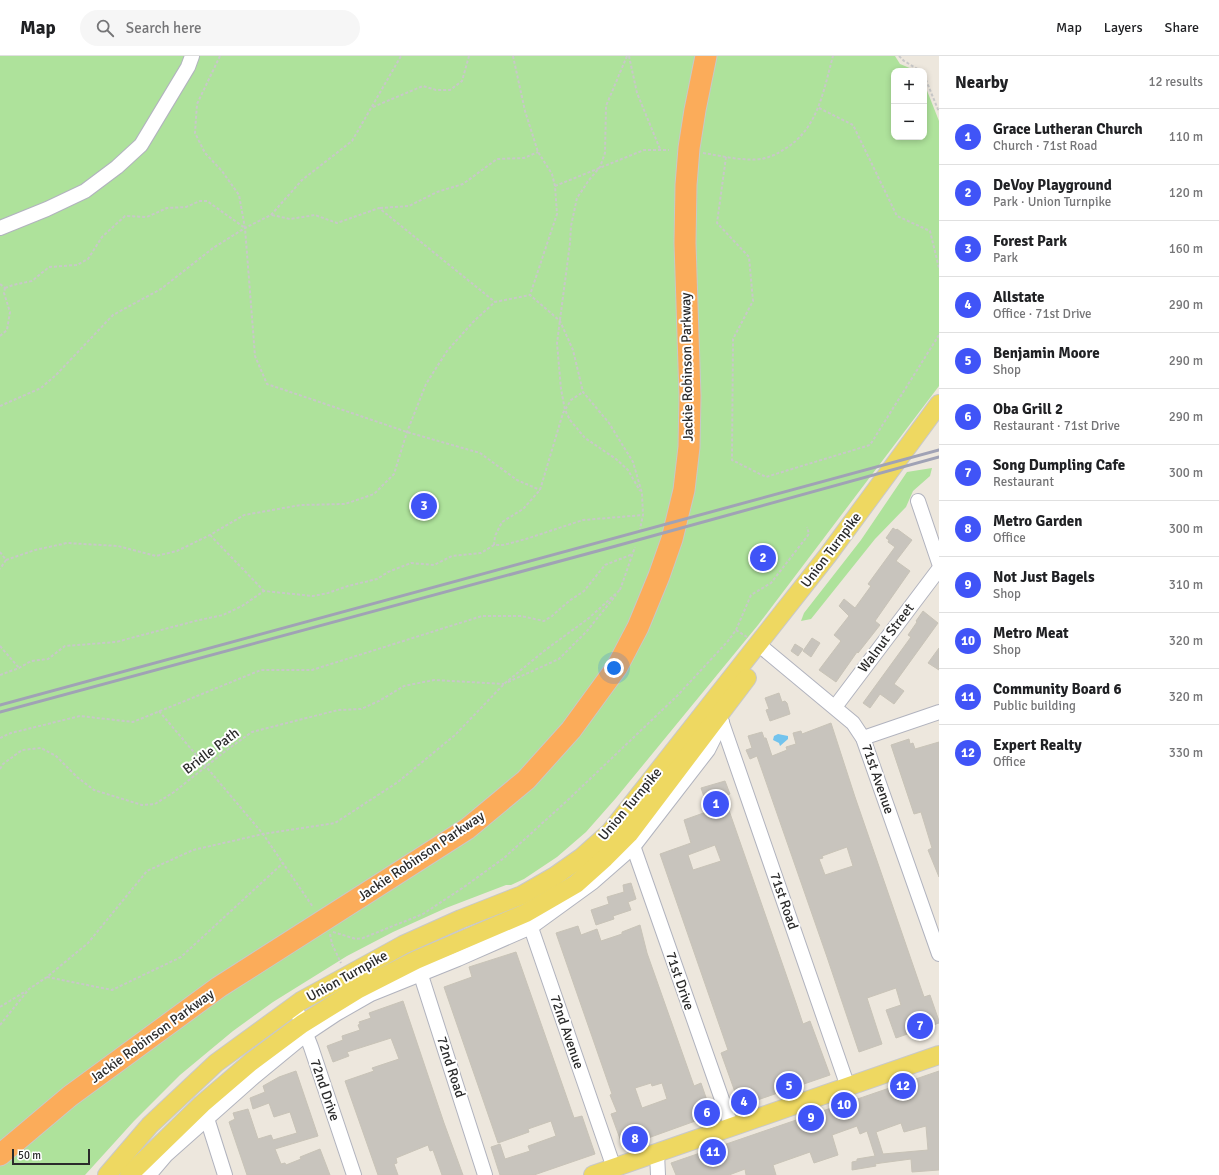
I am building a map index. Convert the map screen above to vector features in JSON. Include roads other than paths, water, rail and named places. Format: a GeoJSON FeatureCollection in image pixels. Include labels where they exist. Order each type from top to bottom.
{"type":"FeatureCollection","features":[{"type":"Feature","properties":{"kind":"highway","name":"Jackie Robinson Parkway"},"geometry":{"type":"LineString","coordinates":[[0,1137],[126,1038],[454,821],[494,791],[555,733],[586,691],[609,655],[628,619],[643,583],[656,544],[667,503],[676,432],[677,396],[671,251],[672,187],[681,112],[692,56]]}},
{"type":"Feature","properties":{"kind":"highway","name":"Jackie Robinson Parkway"},"geometry":{"type":"LineString","coordinates":[[0,1156],[70,1096],[219,987],[467,829],[526,780],[571,730],[617,667],[638,627],[659,576],[672,539],[684,490],[689,447],[690,396],[685,250],[686,185],[689,148],[706,56]]}},
{"type":"Feature","properties":{"kind":"highway"},"geometry":{"type":"LineString","coordinates":[[0,1169],[23,1146],[119,1060]]}},
{"type":"Feature","properties":{"kind":"main road","name":"Union Turnpike"},"geometry":{"type":"LineString","coordinates":[[106,1175],[150,1125],[216,1063],[300,1001],[403,945],[461,919],[522,895],[555,876],[582,857],[610,832],[828,554],[939,404]]}},
{"type":"Feature","properties":{"kind":"main road","name":"Union Turnpike"},"geometry":{"type":"LineString","coordinates":[[129,1175],[204,1111],[251,1062],[304,1029],[357,990],[528,920],[576,884],[605,858],[631,840],[720,718],[758,645],[835,567],[939,421]]}},
{"type":"Feature","properties":{"kind":"main road"},"geometry":{"type":"LineString","coordinates":[[593,1175],[939,1055]]}},
{"type":"Feature","properties":{"kind":"street"},"geometry":{"type":"LineString","coordinates":[[0,228],[47,209],[85,191],[117,168],[140,145],[188,67],[192,56]]}},
{"type":"Feature","properties":{"kind":"street"},"geometry":{"type":"LineString","coordinates":[[918,501],[939,563]]}},
{"type":"Feature","properties":{"kind":"street","name":"Walnut Street"},"geometry":{"type":"LineString","coordinates":[[835,707],[939,569]]}},
{"type":"Feature","properties":{"kind":"street","name":"71st Avenue"},"geometry":{"type":"LineString","coordinates":[[758,645],[835,707],[853,723],[863,738],[939,954]]}},
{"type":"Feature","properties":{"kind":"street"},"geometry":{"type":"LineString","coordinates":[[863,738],[939,712]]}},
{"type":"Feature","properties":{"kind":"street","name":"71st Road"},"geometry":{"type":"LineString","coordinates":[[720,718],[848,1086]]}},
{"type":"Feature","properties":{"kind":"street","name":"71st Drive"},"geometry":{"type":"LineString","coordinates":[[631,840],[732,1128]]}},
{"type":"Feature","properties":{"kind":"street","name":"72nd Avenue"},"geometry":{"type":"LineString","coordinates":[[522,895],[528,920],[614,1168]]}},
{"type":"Feature","properties":{"kind":"street","name":"72nd Road"},"geometry":{"type":"LineString","coordinates":[[418,966],[485,1175]]}},
{"type":"Feature","properties":{"kind":"street","name":"72nd Drive"},"geometry":{"type":"LineString","coordinates":[[295,1006],[354,1175]]}},
{"type":"Feature","properties":{"kind":"street"},"geometry":{"type":"LineString","coordinates":[[204,1111],[225,1175]]}},
{"type":"Feature","properties":{"kind":"street","name":"Union Turnpike"},"geometry":{"type":"LineString","coordinates":[[149,1175],[204,1111]]}},
{"type":"Feature","properties":{"kind":"street"},"geometry":{"type":"LineString","coordinates":[[657,1153],[658,1175]]}},
{"type":"Feature","properties":{"kind":"water"},"geometry":{"type":"Polygon","coordinates":[[[778,734],[788,736],[788,739],[780,746],[779,743],[773,740],[774,736],[778,734]]]}},
{"type":"Feature","properties":{"kind":"railway"},"geometry":{"type":"LineString","coordinates":[[0,705],[939,450]]}},
{"type":"Feature","properties":{"kind":"railway"},"geometry":{"type":"LineString","coordinates":[[0,712],[616,546],[939,457]]}},
{"type":"Feature","properties":{"kind":"place","name":"Forest Park"},"geometry":{"type":"Point","coordinates":[424,506]}},
{"type":"Feature","properties":{"kind":"place","name":"DeVoy Playground"},"geometry":{"type":"Point","coordinates":[763,558]}},
{"type":"Feature","properties":{"kind":"place","name":"Grace Lutheran Church"},"geometry":{"type":"Point","coordinates":[716,804]}},
{"type":"Feature","properties":{"kind":"place","name":"Song Dumpling Cafe"},"geometry":{"type":"Point","coordinates":[920,1026]}},
{"type":"Feature","properties":{"kind":"place","name":"Benjamin Moore"},"geometry":{"type":"Point","coordinates":[789,1086]}},
{"type":"Feature","properties":{"kind":"place","name":"Expert Realty"},"geometry":{"type":"Point","coordinates":[903,1086]}},
{"type":"Feature","properties":{"kind":"place","name":"Allstate"},"geometry":{"type":"Point","coordinates":[744,1102]}},
{"type":"Feature","properties":{"kind":"place","name":"Metro Meat"},"geometry":{"type":"Point","coordinates":[844,1105]}},
{"type":"Feature","properties":{"kind":"place","name":"Oba Grill 2"},"geometry":{"type":"Point","coordinates":[707,1113]}},
{"type":"Feature","properties":{"kind":"place","name":"Not Just Bagels"},"geometry":{"type":"Point","coordinates":[811,1118]}},
{"type":"Feature","properties":{"kind":"place","name":"Metro Garden"},"geometry":{"type":"Point","coordinates":[635,1139]}},
{"type":"Feature","properties":{"kind":"place","name":"Community Board 6"},"geometry":{"type":"Point","coordinates":[713,1152]}}]}
